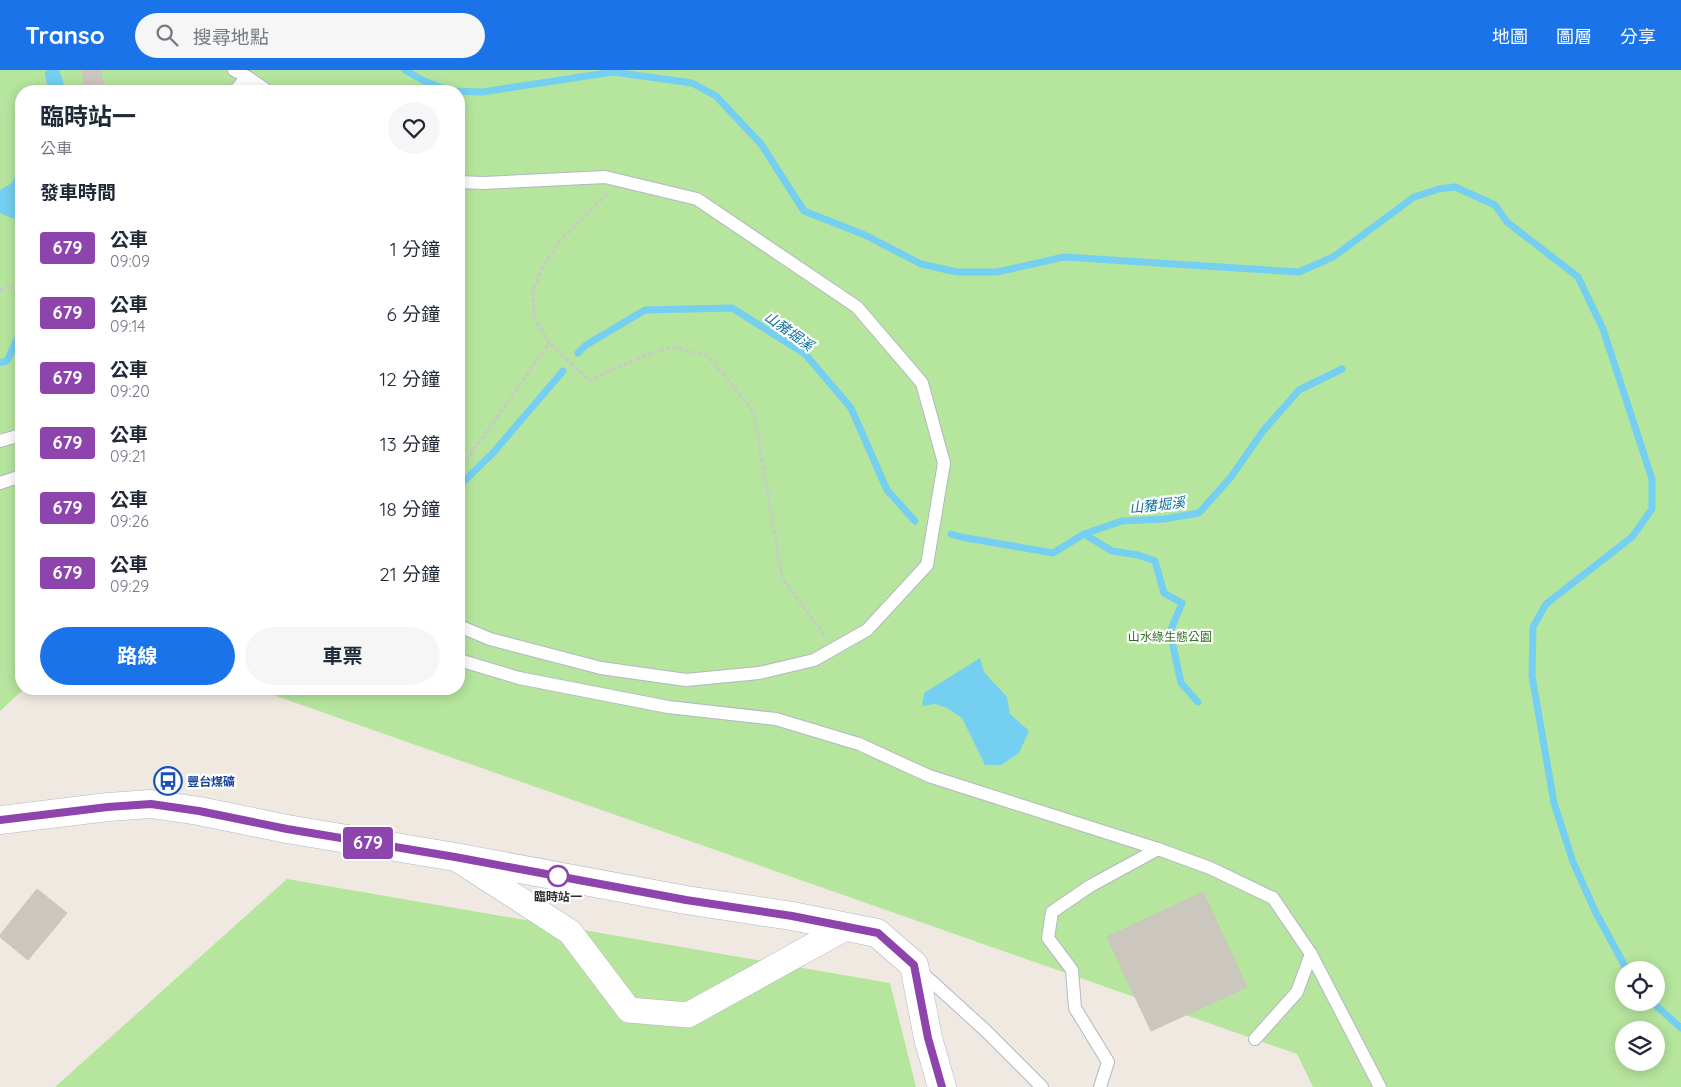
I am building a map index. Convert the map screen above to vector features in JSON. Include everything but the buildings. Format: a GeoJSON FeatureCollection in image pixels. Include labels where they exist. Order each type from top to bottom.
{"type":"FeatureCollection","features":[{"type":"Feature","properties":{"kind":"main road"},"geometry":{"type":"LineString","coordinates":[[0,820],[108,807],[151,804],[199,811],[287,829],[455,857],[686,900],[792,916],[878,933],[914,965],[928,1038],[942,1087]]}},
{"type":"Feature","properties":{"kind":"street"},"geometry":{"type":"LineString","coordinates":[[455,857],[570,932],[630,1010],[688,1015],[847,927]]}},
{"type":"Feature","properties":{"kind":"lane"},"geometry":{"type":"LineString","coordinates":[[234,70],[259,85]]}},
{"type":"Feature","properties":{"kind":"lane"},"geometry":{"type":"LineString","coordinates":[[240,85],[247,77]]}},
{"type":"Feature","properties":{"kind":"lane"},"geometry":{"type":"LineString","coordinates":[[465,182],[604,177],[697,199],[857,307],[922,383],[944,463],[927,565],[866,630],[814,660],[759,673],[686,680],[601,668],[490,638],[465,628]]}},
{"type":"Feature","properties":{"kind":"lane"},"geometry":{"type":"LineString","coordinates":[[0,440],[15,436]]}},
{"type":"Feature","properties":{"kind":"lane"},"geometry":{"type":"LineString","coordinates":[[0,483],[15,478]]}},
{"type":"Feature","properties":{"kind":"lane"},"geometry":{"type":"LineString","coordinates":[[465,662],[519,678],[668,707],[776,719],[859,744],[929,776],[1158,849],[1210,868],[1273,898],[1311,954],[1380,1087]]}},
{"type":"Feature","properties":{"kind":"lane"},"geometry":{"type":"LineString","coordinates":[[1100,1087],[1108,1062],[1075,1008],[1072,970],[1048,938],[1052,912],[1090,886],[1158,849]]}},
{"type":"Feature","properties":{"kind":"lane"},"geometry":{"type":"LineString","coordinates":[[1255,1039],[1297,992],[1311,954]]}},
{"type":"Feature","properties":{"kind":"lane"},"geometry":{"type":"LineString","coordinates":[[914,965],[986,1031],[1042,1087]]}},
{"type":"Feature","properties":{"kind":"path"},"geometry":{"type":"LineString","coordinates":[[92,70],[95,85]]}},
{"type":"Feature","properties":{"kind":"path"},"geometry":{"type":"LineString","coordinates":[[621,180],[559,242],[544,265],[534,290],[534,316],[549,342],[590,381],[648,354],[674,347],[707,356],[728,379],[754,413],[782,578],[834,648]]}},
{"type":"Feature","properties":{"kind":"path"},"geometry":{"type":"LineString","coordinates":[[0,290],[8,287],[15,288]]}},
{"type":"Feature","properties":{"kind":"path"},"geometry":{"type":"LineString","coordinates":[[465,462],[549,342]]}},
{"type":"Feature","properties":{"kind":"green space","name":"山水綠生態公園"},"geometry":{"type":"Polygon","coordinates":[[[0,70],[1681,70],[1681,1087],[1313,1087],[1297,1054],[273,695],[465,695],[465,85],[15,85],[15,695],[17,695],[0,711],[0,70]]]}},
{"type":"Feature","properties":{"kind":"green space"},"geometry":{"type":"Polygon","coordinates":[[[287,879],[890,983],[916,1087],[55,1087],[287,879]]]}},
{"type":"Feature","properties":{"kind":"water"},"geometry":{"type":"Polygon","coordinates":[[[47,70],[59,70],[63,85],[47,85],[45,73],[47,70]]]}},
{"type":"Feature","properties":{"kind":"water"},"geometry":{"type":"Polygon","coordinates":[[[15,176],[15,219],[0,213],[0,190],[12,183],[15,176]]]}},
{"type":"Feature","properties":{"kind":"water"},"geometry":{"type":"Polygon","coordinates":[[[980,658],[984,672],[1007,697],[1010,714],[1029,731],[1019,753],[1001,765],[985,765],[962,718],[947,708],[935,704],[922,706],[924,693],[980,658]]]}},
{"type":"Feature","properties":{"kind":"waterway"},"geometry":{"type":"LineString","coordinates":[[405,70],[435,85]]}},
{"type":"Feature","properties":{"kind":"waterway"},"geometry":{"type":"LineString","coordinates":[[465,91],[482,92],[613,72],[692,83],[716,96],[761,144],[804,211],[865,235],[921,264],[957,272],[997,272],[1064,257],[1299,272],[1333,257],[1414,197],[1439,189],[1455,187],[1495,205],[1507,222],[1578,277],[1603,329],[1652,479],[1652,509],[1632,537],[1546,604],[1533,627],[1532,676],[1554,803],[1573,862],[1596,913],[1622,961]]}},
{"type":"Feature","properties":{"kind":"waterway","name":"山豬堀溪"},"geometry":{"type":"LineString","coordinates":[[578,353],[586,345],[645,310],[732,308],[805,354],[851,408],[887,490],[915,521]]}},
{"type":"Feature","properties":{"kind":"waterway","name":"山豬堀溪"},"geometry":{"type":"LineString","coordinates":[[0,363],[7,361],[15,344]]}},
{"type":"Feature","properties":{"kind":"waterway","name":"山豬堀溪"},"geometry":{"type":"LineString","coordinates":[[951,534],[1053,553],[1084,534],[1122,521],[1164,519],[1199,513],[1231,477],[1263,431],[1299,390],[1342,369]]}},
{"type":"Feature","properties":{"kind":"waterway","name":"山豬堀溪"},"geometry":{"type":"LineString","coordinates":[[465,480],[493,453],[563,371]]}},
{"type":"Feature","properties":{"kind":"waterway"},"geometry":{"type":"LineString","coordinates":[[1084,534],[1112,551],[1138,555],[1155,561],[1164,593],[1182,603],[1170,632],[1181,683],[1198,702]]}},
{"type":"Feature","properties":{"kind":"waterway"},"geometry":{"type":"LineString","coordinates":[[1662,1011],[1681,1028]]}},
{"type":"Feature","properties":{"kind":"bus line","name":"679"},"geometry":{"type":"LineString","coordinates":[[0,820],[108,807],[151,804],[199,811],[287,829],[455,857],[686,900],[792,916],[878,933],[914,965],[928,1038],[942,1087]]}},
{"type":"Feature","properties":{"kind":"place","name":"豐台煤礦"},"geometry":{"type":"Point","coordinates":[168,781]}},
{"type":"Feature","properties":{"kind":"place","name":"臨時站一"},"geometry":{"type":"Point","coordinates":[558,876]}}]}
